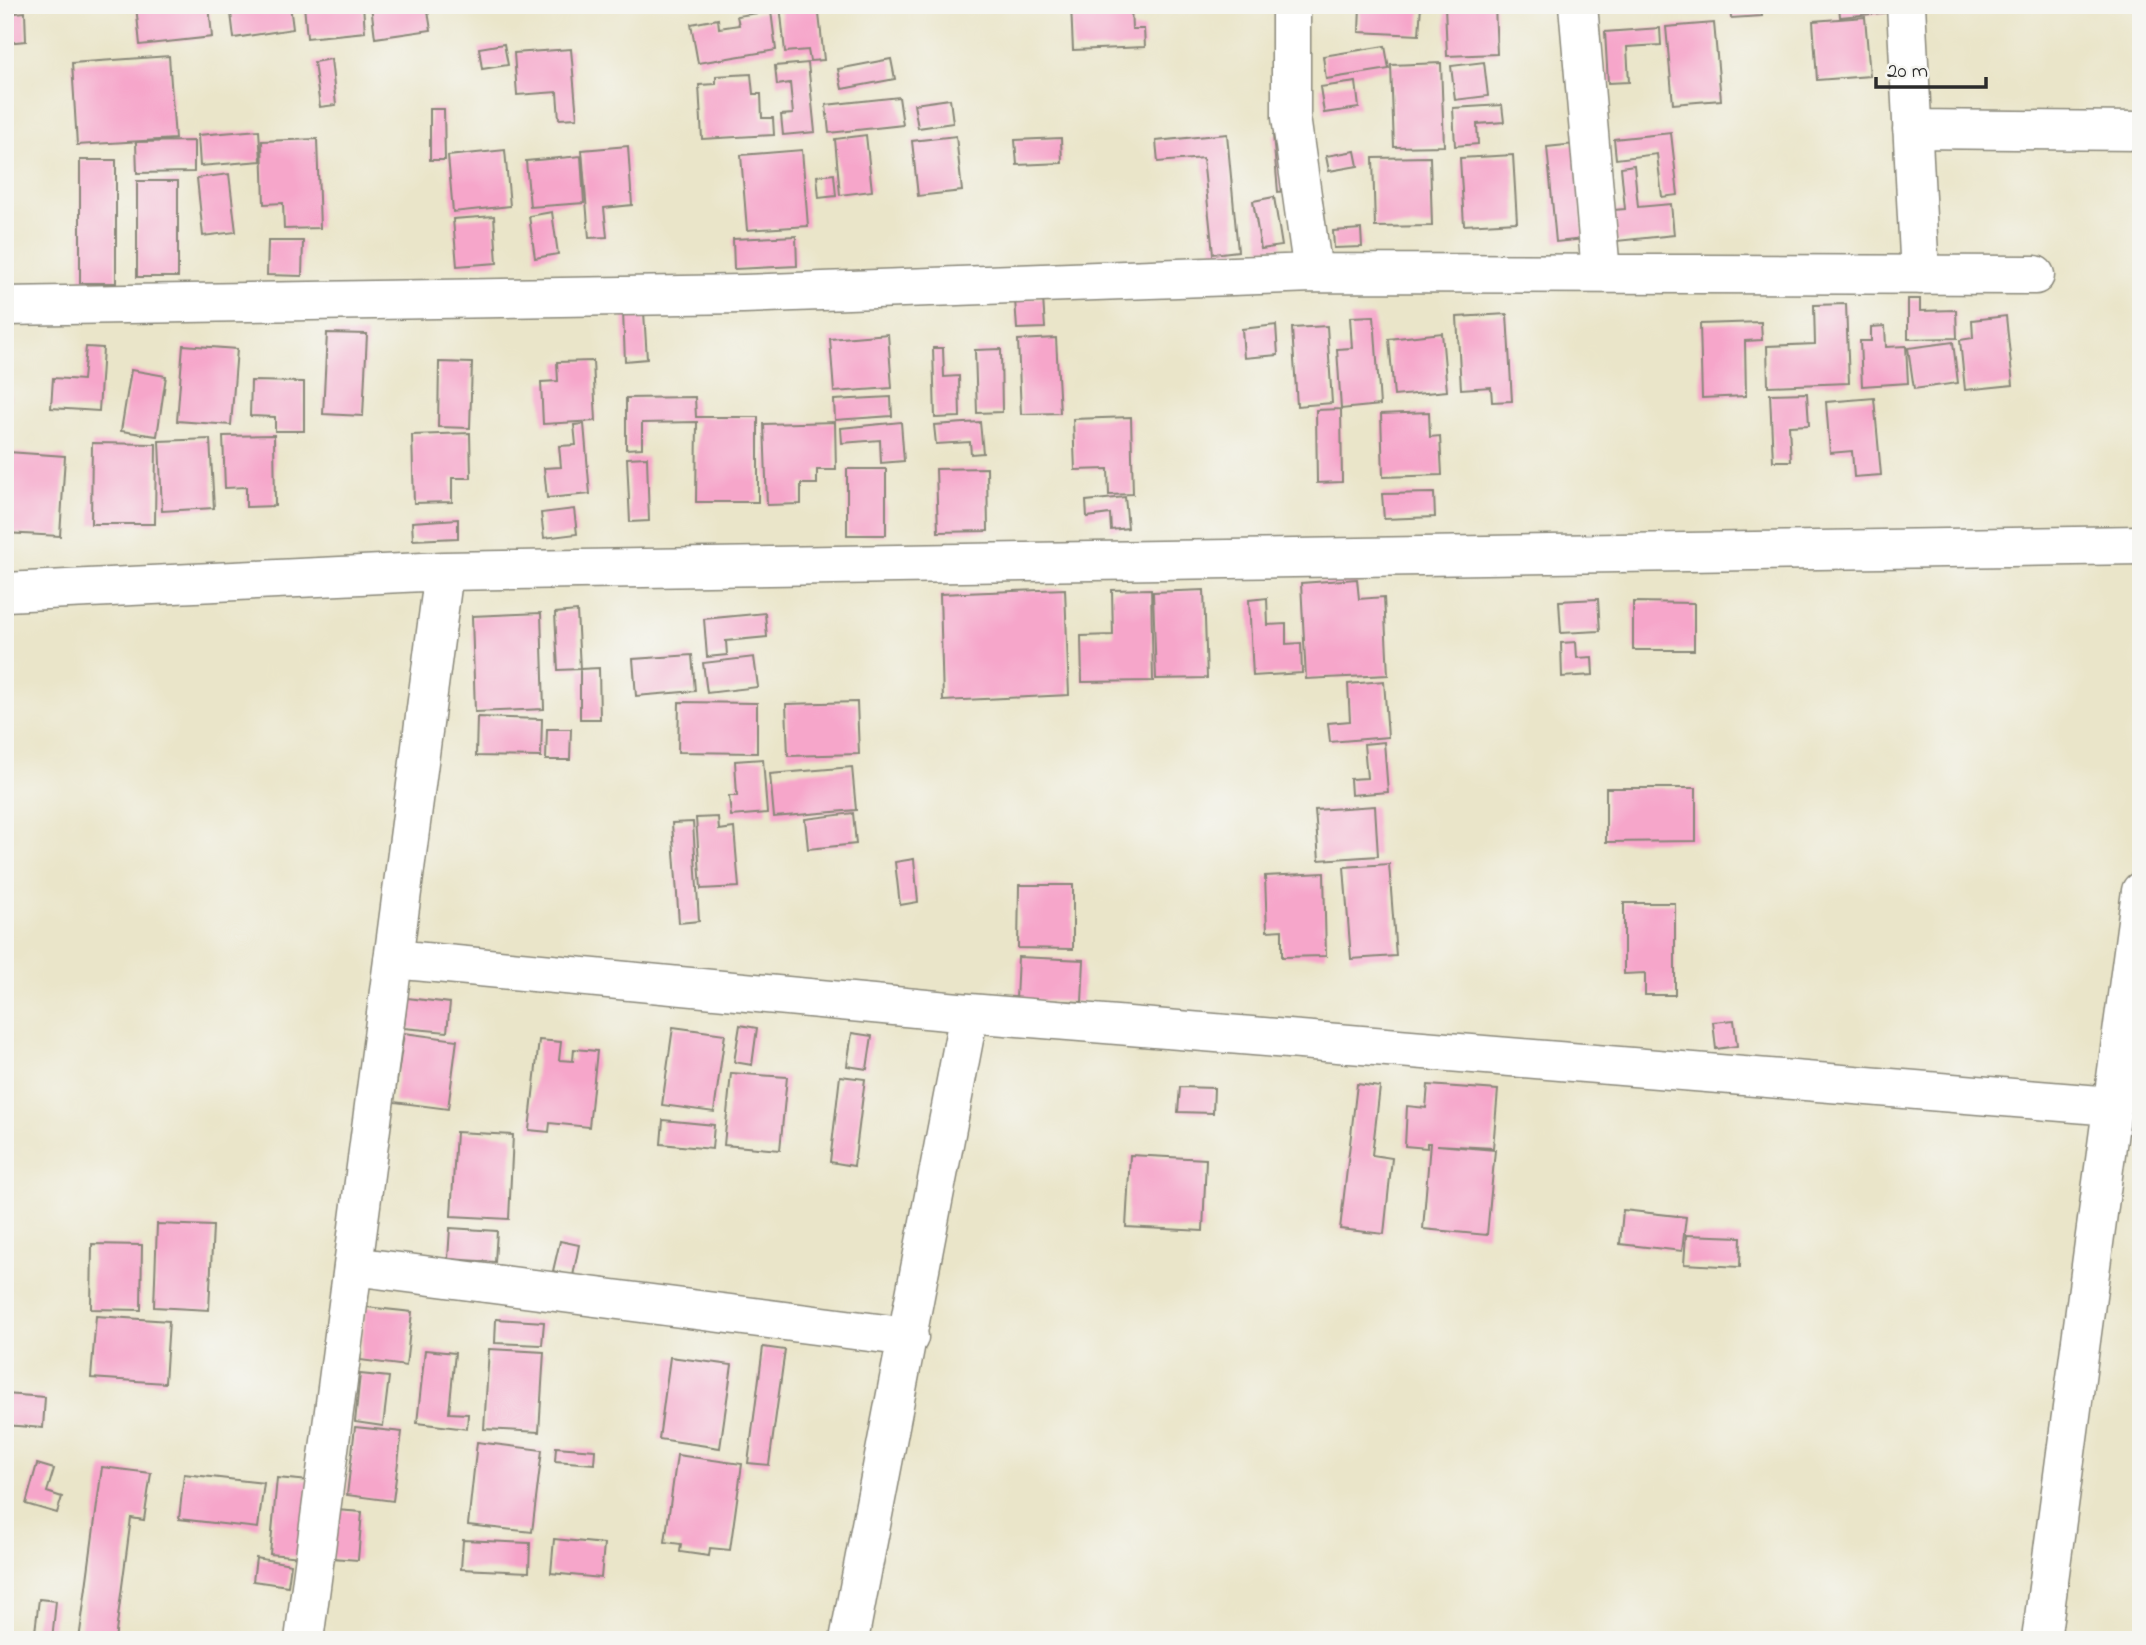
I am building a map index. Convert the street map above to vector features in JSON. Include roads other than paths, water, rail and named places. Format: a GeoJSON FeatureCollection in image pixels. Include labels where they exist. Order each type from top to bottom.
{"type":"FeatureCollection","features":[{"type":"Feature","properties":{"kind":"street"},"geometry":{"type":"LineString","coordinates":[[1291,5],[1291,117],[1313,273]]}},
{"type":"Feature","properties":{"kind":"street"},"geometry":{"type":"LineString","coordinates":[[1578,5],[1601,273]]}},
{"type":"Feature","properties":{"kind":"street"},"geometry":{"type":"LineString","coordinates":[[1906,5],[1920,275]]}},
{"type":"Feature","properties":{"kind":"street"},"geometry":{"type":"LineString","coordinates":[[1912,129],[2141,131]]}},
{"type":"Feature","properties":{"kind":"street"},"geometry":{"type":"LineString","coordinates":[[5,306],[743,294],[1313,273],[2035,275]]}},
{"type":"Feature","properties":{"kind":"street"},"geometry":{"type":"LineString","coordinates":[[5,592],[444,571],[2141,545]]}},
{"type":"Feature","properties":{"kind":"street"},"geometry":{"type":"LineString","coordinates":[[304,1640],[444,571]]}},
{"type":"Feature","properties":{"kind":"street"},"geometry":{"type":"LineString","coordinates":[[2041,1640],[2141,891]]}},
{"type":"Feature","properties":{"kind":"street"},"geometry":{"type":"LineString","coordinates":[[393,959],[969,1013],[2112,1106]]}},
{"type":"Feature","properties":{"kind":"street"},"geometry":{"type":"LineString","coordinates":[[849,1640],[969,1013]]}},
{"type":"Feature","properties":{"kind":"street"},"geometry":{"type":"LineString","coordinates":[[353,1266],[909,1337]]}}]}
